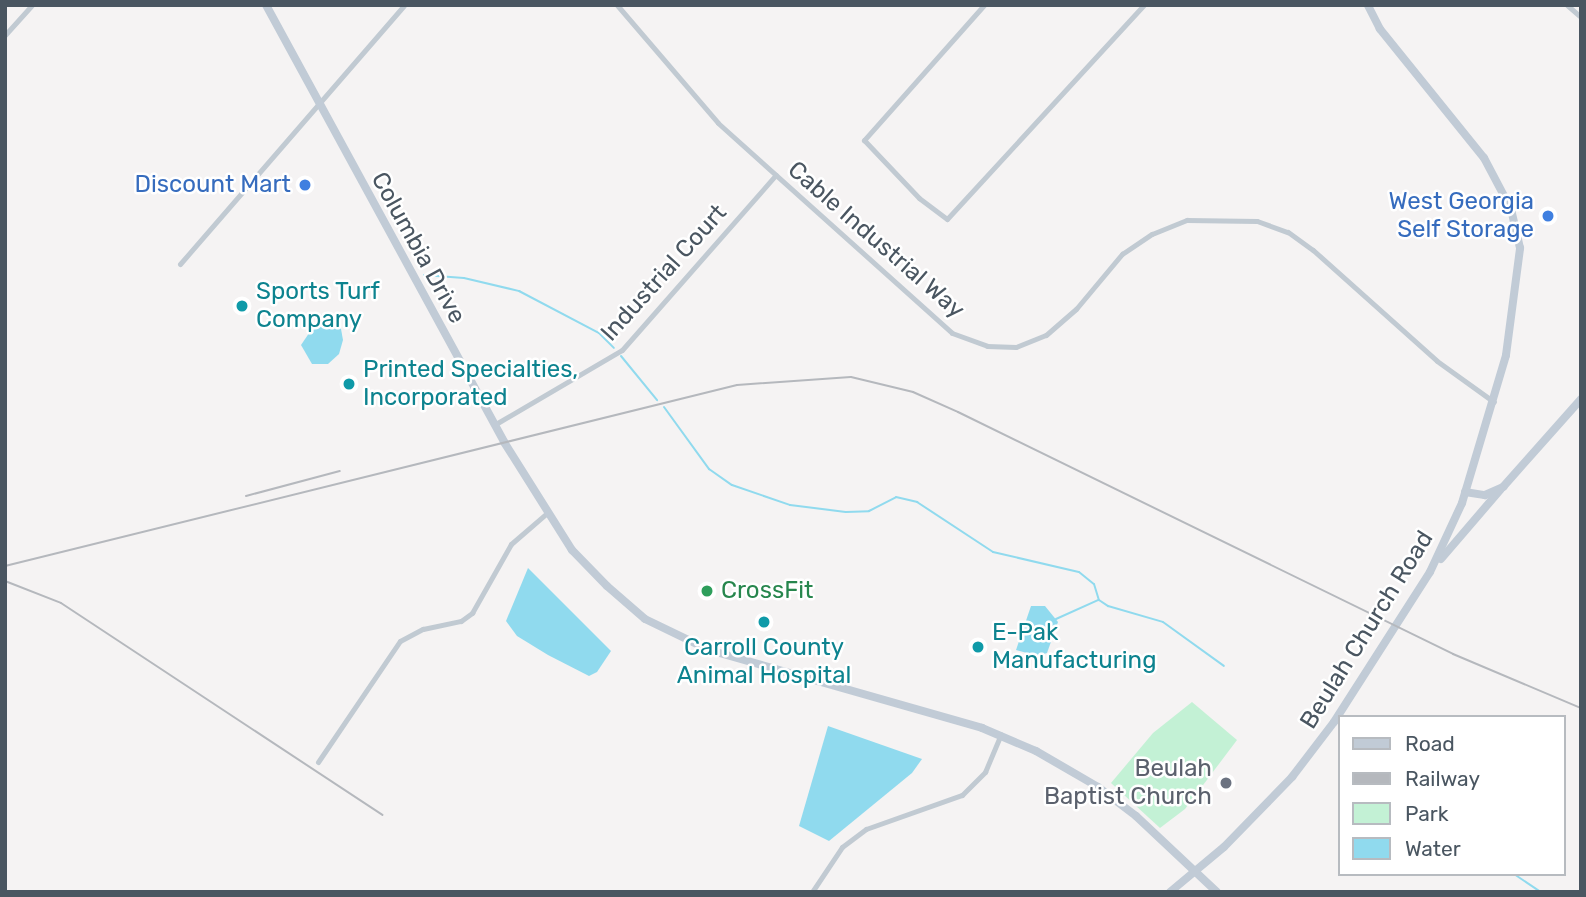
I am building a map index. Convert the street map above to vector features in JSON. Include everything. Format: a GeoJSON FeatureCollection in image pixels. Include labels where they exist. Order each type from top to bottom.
{"type":"FeatureCollection","features":[{"type":"Feature","properties":{"kind":"main road","name":"Columbia Drive"},"geometry":{"type":"LineString","coordinates":[[266,5],[494,425],[572,550],[607,586],[656,624],[709,650],[765,669],[1001,734],[1098,787],[1217,892]]}},
{"type":"Feature","properties":{"kind":"main road","name":"Beulah Church Road"},"geometry":{"type":"LineString","coordinates":[[1170,892],[1250,823],[1310,755],[1430,572],[1465,492],[1494,401],[1516,298],[1520,248],[1511,209],[1484,158],[1380,29],[1368,5]]}},
{"type":"Feature","properties":{"kind":"main road"},"geometry":{"type":"LineString","coordinates":[[1430,572],[1581,399]]}},
{"type":"Feature","properties":{"kind":"main road"},"geometry":{"type":"LineString","coordinates":[[1465,492],[1485,495],[1503,487]]}},
{"type":"Feature","properties":{"kind":"street"},"geometry":{"type":"LineString","coordinates":[[5,35],[32,5]]}},
{"type":"Feature","properties":{"kind":"street"},"geometry":{"type":"LineString","coordinates":[[180,264],[404,5]]}},
{"type":"Feature","properties":{"kind":"street","name":"Cable Industrial Way"},"geometry":{"type":"LineString","coordinates":[[617,5],[718,123],[952,333],[986,346],[1016,347],[1046,335],[1076,309],[1122,254],[1152,234],[1187,220],[1257,221],[1288,232],[1313,250],[1437,361],[1494,401]]}},
{"type":"Feature","properties":{"kind":"street"},"geometry":{"type":"LineString","coordinates":[[984,5],[875,123],[865,145],[947,219],[1144,5]]}},
{"type":"Feature","properties":{"kind":"street"},"geometry":{"type":"LineString","coordinates":[[1567,5],[1581,17]]}},
{"type":"Feature","properties":{"kind":"street","name":"Industrial Court"},"geometry":{"type":"LineString","coordinates":[[494,425],[622,350],[776,175]]}},
{"type":"Feature","properties":{"kind":"street"},"geometry":{"type":"LineString","coordinates":[[318,762],[400,641],[410,633],[461,621],[472,613],[511,544],[547,513]]}},
{"type":"Feature","properties":{"kind":"street"},"geometry":{"type":"LineString","coordinates":[[811,892],[842,847],[866,829],[962,795],[985,772],[1001,734]]}},
{"type":"Feature","properties":{"kind":"green space"},"geometry":{"type":"Polygon","coordinates":[[[1192,702],[1237,740],[1185,809],[1160,828],[1111,783],[1153,733],[1192,702]]]}},
{"type":"Feature","properties":{"kind":"water"},"geometry":{"type":"Polygon","coordinates":[[[322,314],[341,329],[343,340],[339,354],[328,364],[312,364],[301,345],[322,314]]]}},
{"type":"Feature","properties":{"kind":"water"},"geometry":{"type":"Polygon","coordinates":[[[528,568],[611,651],[597,672],[589,676],[548,655],[517,636],[506,621],[528,568]]]}},
{"type":"Feature","properties":{"kind":"water"},"geometry":{"type":"Polygon","coordinates":[[[1031,606],[1045,606],[1058,622],[1047,653],[1038,656],[1016,650],[1031,606]]]}},
{"type":"Feature","properties":{"kind":"water"},"geometry":{"type":"Polygon","coordinates":[[[828,726],[922,759],[912,773],[829,841],[799,826],[828,726]]]}},
{"type":"Feature","properties":{"kind":"waterway"},"geometry":{"type":"LineString","coordinates":[[424,275],[464,278],[519,291],[599,333],[614,348]]}},
{"type":"Feature","properties":{"kind":"waterway"},"geometry":{"type":"LineString","coordinates":[[621,356],[657,400]]}},
{"type":"Feature","properties":{"kind":"waterway"},"geometry":{"type":"LineString","coordinates":[[664,407],[709,469],[732,485],[790,505],[846,512],[869,511],[896,497],[917,502],[993,552],[1079,572],[1094,584],[1099,600],[1108,606],[1163,622],[1224,666]]}},
{"type":"Feature","properties":{"kind":"waterway"},"geometry":{"type":"LineString","coordinates":[[1056,619],[1098,600]]}},
{"type":"Feature","properties":{"kind":"waterway"},"geometry":{"type":"LineString","coordinates":[[1517,876],[1541,892]]}},
{"type":"Feature","properties":{"kind":"railway"},"geometry":{"type":"LineString","coordinates":[[5,566],[737,385],[851,377],[913,392],[958,412],[1453,654],[1581,708]]}},
{"type":"Feature","properties":{"kind":"railway"},"geometry":{"type":"LineString","coordinates":[[246,496],[340,471]]}},
{"type":"Feature","properties":{"kind":"railway"},"geometry":{"type":"LineString","coordinates":[[5,581],[61,603],[382,815]]}},
{"type":"Feature","properties":{"kind":"place","name":"Discount Mart"},"geometry":{"type":"Point","coordinates":[305,185]}},
{"type":"Feature","properties":{"kind":"place","name":"West Georgia Self Storage"},"geometry":{"type":"Point","coordinates":[1548,216]}},
{"type":"Feature","properties":{"kind":"place","name":"Sports Turf Company"},"geometry":{"type":"Point","coordinates":[242,306]}},
{"type":"Feature","properties":{"kind":"place","name":"Printed Specialties, Incorporated"},"geometry":{"type":"Point","coordinates":[349,384]}},
{"type":"Feature","properties":{"kind":"place","name":"CrossFit"},"geometry":{"type":"Point","coordinates":[707,591]}},
{"type":"Feature","properties":{"kind":"place","name":"Carroll County Animal Hospital"},"geometry":{"type":"Point","coordinates":[764,622]}},
{"type":"Feature","properties":{"kind":"place","name":"E-Pak Manufacturing"},"geometry":{"type":"Point","coordinates":[978,647]}},
{"type":"Feature","properties":{"kind":"place","name":"Beulah Baptist Church"},"geometry":{"type":"Point","coordinates":[1226,783]}}]}
